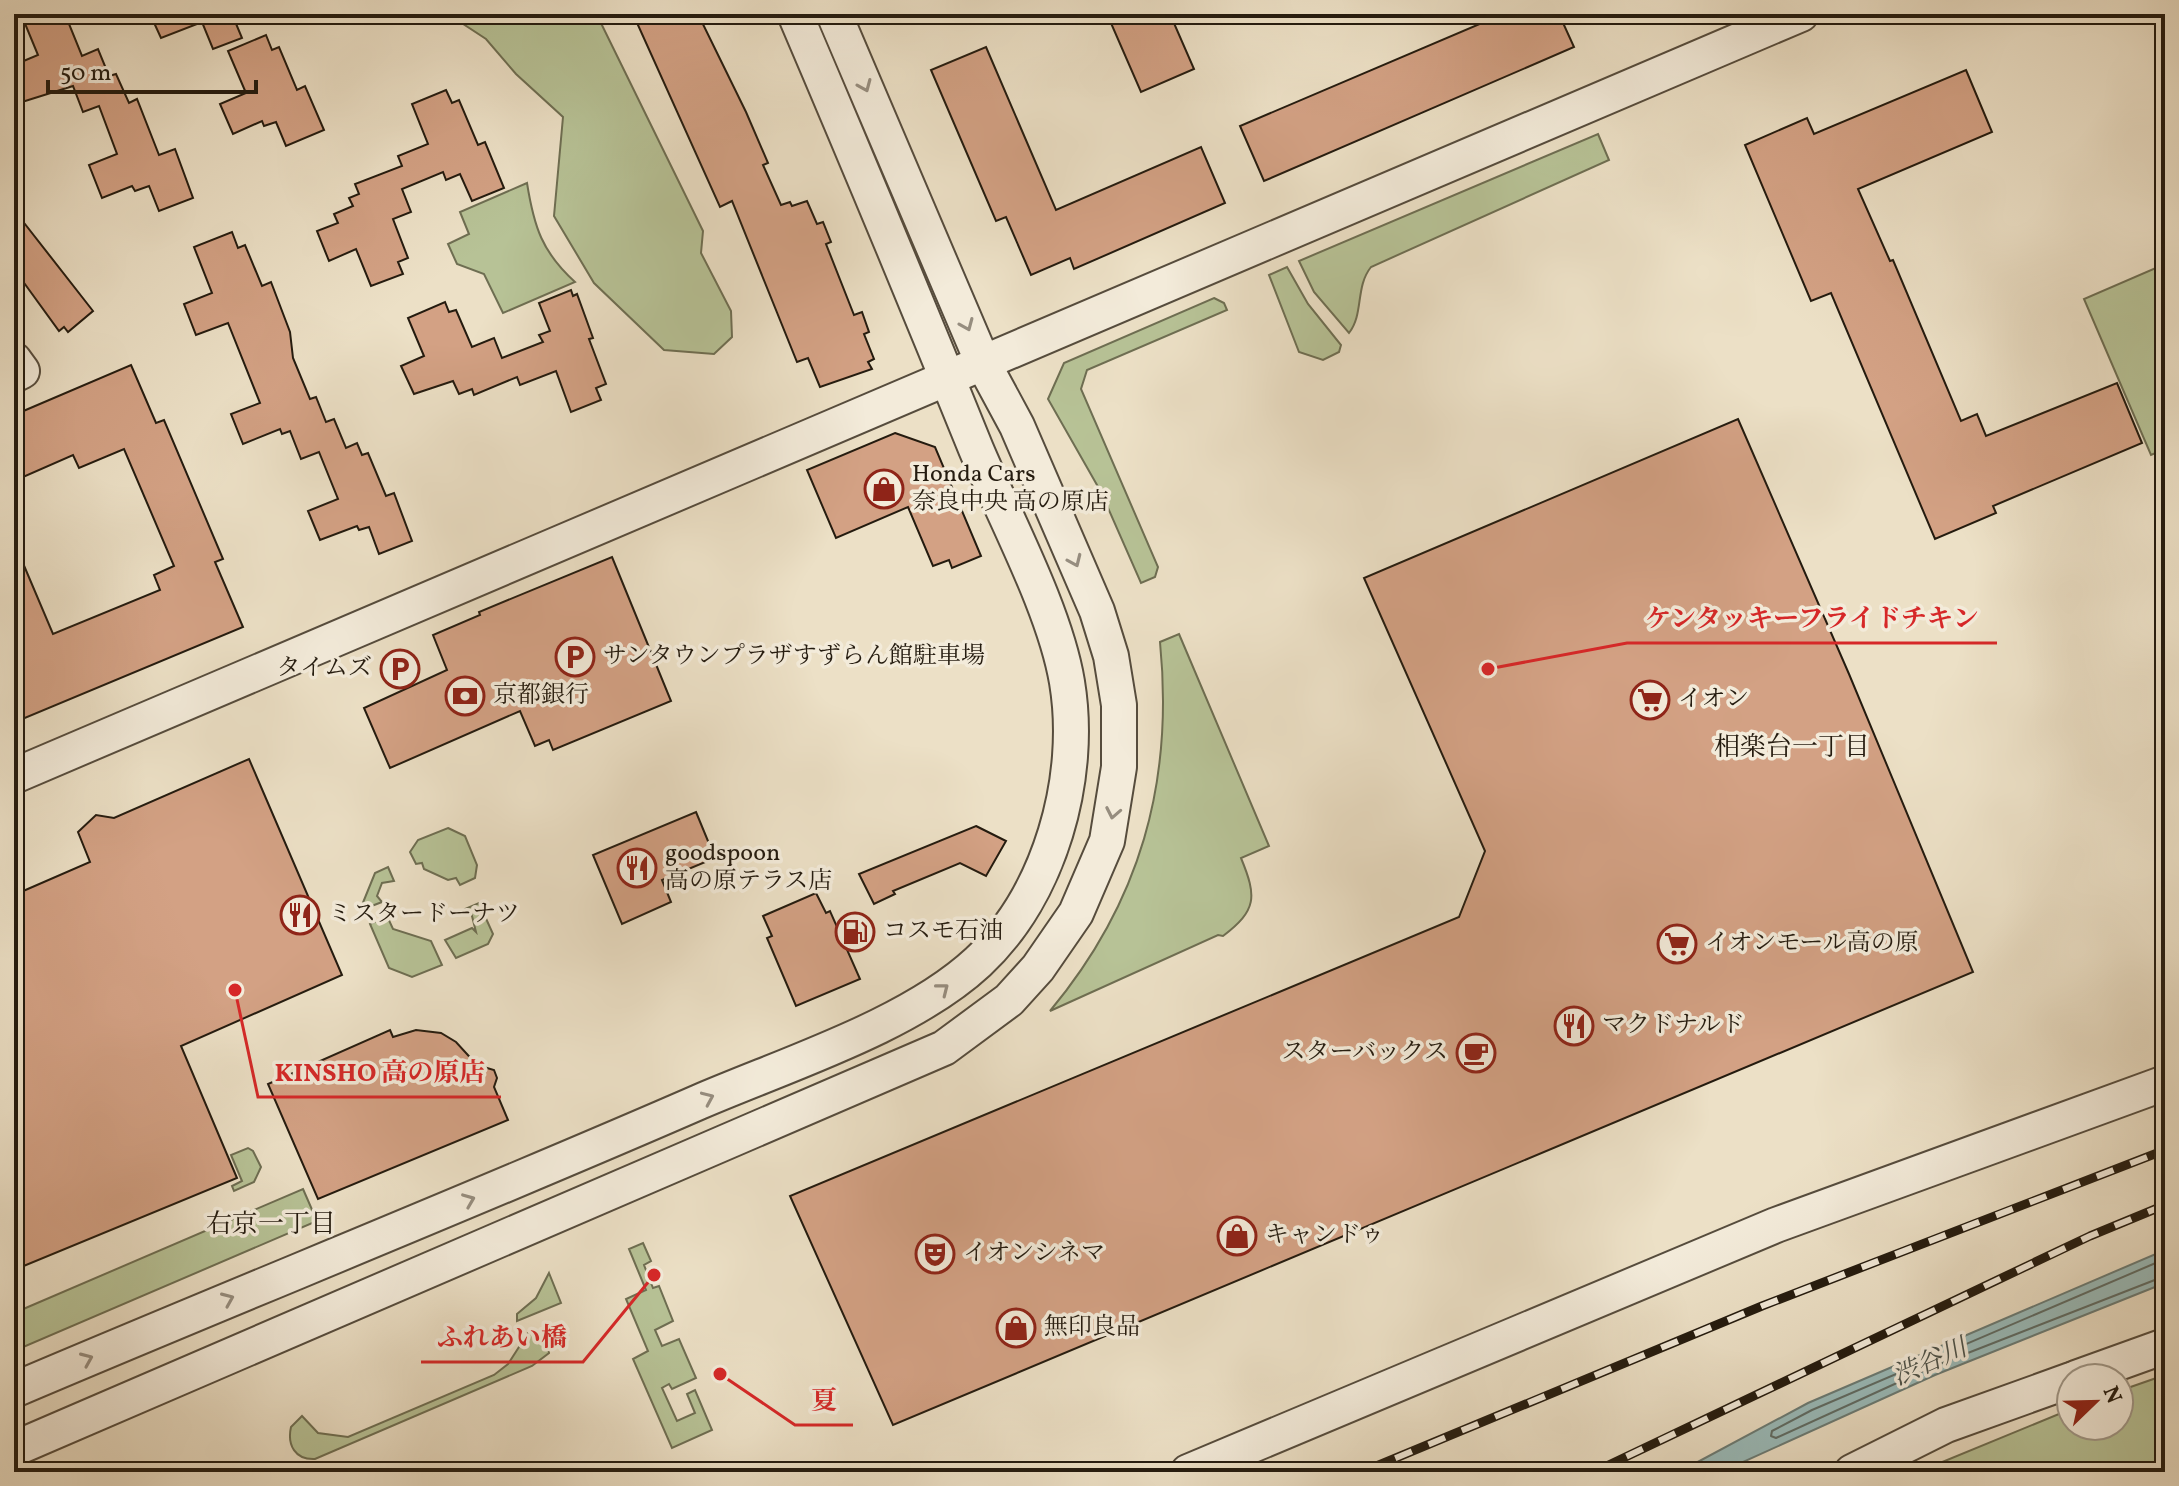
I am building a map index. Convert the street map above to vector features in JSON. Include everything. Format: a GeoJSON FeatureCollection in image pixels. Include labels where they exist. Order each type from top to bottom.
{"type":"FeatureCollection","features":[{"type":"Feature","properties":{"kind":"street"},"geometry":{"type":"LineString","coordinates":[[14,1390],[902,1015],[931,999],[979,961],[1016,915],[1046,859],[1060,813],[1070,718],[1059,650],[949,377],[795,14]]}},
{"type":"Feature","properties":{"kind":"street"},"geometry":{"type":"LineString","coordinates":[[14,1449],[910,1065],[969,1030],[1009,1000],[1038,968],[1076,913],[1107,841],[1119,767],[1119,705],[1111,656],[1097,611],[1017,426],[983,363],[834,14]]}},
{"type":"Feature","properties":{"kind":"street"},"geometry":{"type":"LineString","coordinates":[[14,776],[983,363],[1765,21],[1801,14]]}},
{"type":"Feature","properties":{"kind":"street"},"geometry":{"type":"LineString","coordinates":[[14,360],[22,371],[14,375]]}},
{"type":"Feature","properties":{"kind":"street"},"geometry":{"type":"LineString","coordinates":[[1188,1472],[1776,1225],[2165,1083]]}},
{"type":"Feature","properties":{"kind":"street"},"geometry":{"type":"LineString","coordinates":[[2121,1362],[2165,1346]]}},
{"type":"Feature","properties":{"kind":"street"},"geometry":{"type":"LineString","coordinates":[[1852,1472],[1946,1425],[2055,1386]]}},
{"type":"Feature","properties":{"kind":"green space"},"geometry":{"type":"Polygon","coordinates":[[[448,14],[597,15],[703,231],[701,253],[731,311],[732,337],[714,354],[664,350],[594,283],[554,216],[563,117],[516,74],[486,39],[448,14]]]}},
{"type":"Feature","properties":{"kind":"green space"},"geometry":{"type":"Polygon","coordinates":[[[1598,134],[1609,160],[1371,267],[1363,283],[1354,326],[1349,333],[1314,292],[1299,261],[1598,134]]]}},
{"type":"Feature","properties":{"kind":"green space"},"geometry":{"type":"Polygon","coordinates":[[[527,183],[541,238],[575,282],[503,313],[484,274],[457,264],[448,244],[469,234],[460,212],[527,183]]]}},
{"type":"Feature","properties":{"kind":"green space"},"geometry":{"type":"Polygon","coordinates":[[[2165,264],[2165,449],[2151,455],[2084,299],[2165,264]]]}},
{"type":"Feature","properties":{"kind":"green space"},"geometry":{"type":"Polygon","coordinates":[[[1287,267],[1308,304],[1341,345],[1339,352],[1323,360],[1299,352],[1269,275],[1287,267]]]}},
{"type":"Feature","properties":{"kind":"green space"},"geometry":{"type":"Polygon","coordinates":[[[1214,298],[1224,303],[1227,310],[1087,370],[1081,389],[1158,567],[1155,577],[1141,583],[1101,492],[1048,399],[1064,363],[1214,298]]]}},
{"type":"Feature","properties":{"kind":"green space"},"geometry":{"type":"Polygon","coordinates":[[[1179,634],[1269,846],[1241,858],[1250,883],[1251,902],[1242,918],[1223,936],[1218,935],[1050,1011],[1107,928],[1128,884],[1144,839],[1155,792],[1161,744],[1163,694],[1160,642],[1179,634]]]}},
{"type":"Feature","properties":{"kind":"green space"},"geometry":{"type":"Polygon","coordinates":[[[448,828],[465,836],[477,865],[475,878],[460,885],[456,878],[448,880],[424,869],[422,863],[416,864],[410,852],[418,840],[448,828]]]}},
{"type":"Feature","properties":{"kind":"green space"},"geometry":{"type":"Polygon","coordinates":[[[388,867],[394,881],[382,883],[377,896],[382,902],[364,909],[362,905],[375,873],[388,867]]]}},
{"type":"Feature","properties":{"kind":"green space"},"geometry":{"type":"Polygon","coordinates":[[[479,903],[493,934],[488,944],[456,958],[445,940],[472,928],[476,932],[471,912],[467,914],[465,909],[479,903]]]}},
{"type":"Feature","properties":{"kind":"green space"},"geometry":{"type":"Polygon","coordinates":[[[387,916],[393,929],[431,941],[442,965],[412,977],[389,968],[370,924],[387,916]]]}},
{"type":"Feature","properties":{"kind":"green space"},"geometry":{"type":"Polygon","coordinates":[[[248,1148],[253,1151],[261,1167],[254,1182],[234,1191],[232,1186],[242,1181],[231,1155],[248,1148]]]}},
{"type":"Feature","properties":{"kind":"green space"},"geometry":{"type":"Polygon","coordinates":[[[303,1189],[317,1221],[14,1351],[14,1313],[303,1189]]]}},
{"type":"Feature","properties":{"kind":"green space"},"geometry":{"type":"Polygon","coordinates":[[[643,1243],[651,1261],[644,1265],[653,1288],[659,1286],[673,1321],[655,1330],[662,1346],[679,1339],[696,1378],[672,1389],[669,1384],[662,1388],[677,1421],[695,1413],[687,1394],[695,1390],[712,1430],[672,1448],[633,1359],[648,1351],[626,1299],[646,1290],[629,1249],[643,1243]]]}},
{"type":"Feature","properties":{"kind":"green space"},"geometry":{"type":"Polygon","coordinates":[[[549,1273],[561,1303],[517,1321],[517,1314],[536,1298],[549,1273]]]}},
{"type":"Feature","properties":{"kind":"green space"},"geometry":{"type":"Polygon","coordinates":[[[540,1332],[547,1338],[549,1353],[532,1366],[315,1459],[302,1457],[294,1450],[290,1440],[291,1427],[302,1416],[318,1433],[348,1437],[494,1375],[508,1364],[528,1333],[540,1332]]]}},
{"type":"Feature","properties":{"kind":"green space"},"geometry":{"type":"Polygon","coordinates":[[[2165,1375],[2165,1472],[1918,1472],[2055,1416],[2055,1442],[2135,1442],[2135,1385],[2165,1375]]]}},
{"type":"Feature","properties":{"kind":"water","name":"渋谷川"},"geometry":{"type":"Polygon","coordinates":[[[2165,1250],[2165,1283],[1935,1375],[1721,1472],[1679,1472],[1808,1403],[2165,1250]]]}},
{"type":"Feature","properties":{"kind":"building"},"geometry":{"type":"Polygon","coordinates":[[[21,14],[65,14],[82,56],[98,49],[109,76],[116,74],[129,103],[137,99],[159,155],[175,149],[193,198],[159,211],[149,186],[135,191],[132,186],[102,198],[89,165],[117,154],[99,106],[83,112],[73,86],[22,102],[14,82],[14,65],[38,55],[21,14]]]}},
{"type":"Feature","properties":{"kind":"building"},"geometry":{"type":"Polygon","coordinates":[[[150,14],[232,14],[242,38],[213,49],[202,22],[161,38],[150,14]]]}},
{"type":"Feature","properties":{"kind":"building"},"geometry":{"type":"Polygon","coordinates":[[[633,14],[698,14],[746,112],[768,163],[763,165],[781,205],[790,202],[792,206],[807,201],[817,224],[823,222],[831,242],[826,244],[854,315],[862,312],[869,332],[864,334],[874,359],[868,362],[872,369],[820,387],[808,358],[797,362],[732,201],[720,207],[633,14]]]}},
{"type":"Feature","properties":{"kind":"building"},"geometry":{"type":"Polygon","coordinates":[[[1107,14],[1170,14],[1194,69],[1141,92],[1107,14]]]}},
{"type":"Feature","properties":{"kind":"building"},"geometry":{"type":"Polygon","coordinates":[[[1503,14],[1559,14],[1574,47],[1264,181],[1240,126],[1503,14]]]}},
{"type":"Feature","properties":{"kind":"building"},"geometry":{"type":"Polygon","coordinates":[[[266,35],[272,50],[279,47],[297,90],[305,86],[324,130],[286,146],[276,122],[264,126],[262,121],[233,134],[220,104],[246,93],[228,51],[266,35]]]}},
{"type":"Feature","properties":{"kind":"building"},"geometry":{"type":"Polygon","coordinates":[[[986,47],[1056,210],[1201,147],[1225,203],[1074,269],[1070,258],[1031,275],[1006,217],[996,221],[931,70],[986,47]]]}},
{"type":"Feature","properties":{"kind":"building"},"geometry":{"type":"Polygon","coordinates":[[[1966,70],[1992,132],[1858,189],[1890,261],[1893,260],[1961,421],[1977,414],[1986,436],[2117,383],[2142,443],[1993,506],[1996,513],[1935,539],[1831,293],[1811,301],[1745,145],[1807,118],[1814,134],[1966,70]]]}},
{"type":"Feature","properties":{"kind":"building"},"geometry":{"type":"Polygon","coordinates":[[[446,90],[452,103],[459,100],[478,145],[485,142],[504,188],[472,201],[460,174],[446,180],[443,172],[402,189],[411,212],[393,219],[408,258],[398,262],[403,274],[371,286],[356,249],[329,261],[317,231],[338,223],[334,214],[353,206],[349,198],[359,194],[355,184],[402,166],[398,156],[428,144],[412,104],[446,90]]]}},
{"type":"Feature","properties":{"kind":"building"},"geometry":{"type":"Polygon","coordinates":[[[14,210],[93,311],[68,332],[64,327],[59,331],[14,269],[14,210]]]}},
{"type":"Feature","properties":{"kind":"building"},"geometry":{"type":"Polygon","coordinates":[[[232,232],[238,248],[245,245],[262,286],[271,282],[290,332],[293,358],[310,399],[316,397],[326,422],[334,419],[346,448],[357,443],[362,455],[368,453],[386,496],[394,493],[412,541],[379,554],[369,527],[359,530],[357,526],[320,540],[308,511],[338,499],[319,452],[301,459],[290,431],[282,434],[280,429],[243,444],[231,414],[260,403],[228,323],[196,335],[184,304],[212,293],[194,247],[232,232]]]}},
{"type":"Feature","properties":{"kind":"building"},"geometry":{"type":"Polygon","coordinates":[[[571,290],[573,296],[577,294],[606,384],[596,388],[601,400],[571,412],[556,371],[520,385],[517,377],[474,395],[472,389],[459,394],[453,381],[414,394],[401,366],[424,356],[408,318],[445,302],[449,312],[456,310],[472,347],[494,338],[502,358],[543,342],[539,335],[550,331],[539,303],[571,290]]]}},
{"type":"Feature","properties":{"kind":"building"},"geometry":{"type":"Polygon","coordinates":[[[131,365],[156,423],[164,420],[223,559],[215,562],[243,627],[20,720],[14,707],[14,542],[53,634],[160,590],[154,575],[174,566],[124,449],[79,468],[73,455],[14,481],[14,415],[131,365]]]}},
{"type":"Feature","properties":{"kind":"building","name":"イオンモール高の原"},"geometry":{"type":"Polygon","coordinates":[[[1738,419],[1849,674],[1973,972],[893,1425],[790,1196],[1459,917],[1485,851],[1364,578],[1738,419]]]}},
{"type":"Feature","properties":{"kind":"building","name":"Honda Cars 奈良中央 高の原店"},"geometry":{"type":"Polygon","coordinates":[[[895,433],[935,447],[981,556],[952,568],[949,560],[933,566],[908,507],[836,538],[807,470],[895,433]]]}},
{"type":"Feature","properties":{"kind":"building","name":"サンタウンプラザすずらん館駐車場"},"geometry":{"type":"Polygon","coordinates":[[[612,557],[671,701],[553,750],[549,740],[535,746],[520,711],[390,768],[364,708],[447,670],[433,635],[480,615],[479,612],[612,557]]]}},
{"type":"Feature","properties":{"kind":"building"},"geometry":{"type":"Polygon","coordinates":[[[249,759],[342,975],[181,1046],[237,1178],[14,1270],[14,895],[90,862],[78,832],[96,815],[114,818],[249,759]]]}},
{"type":"Feature","properties":{"kind":"building","name":"goodspoon 高の原テラス店"},"geometry":{"type":"Polygon","coordinates":[[[696,812],[715,858],[662,880],[671,902],[622,924],[593,855],[696,812]]]}},
{"type":"Feature","properties":{"kind":"building"},"geometry":{"type":"Polygon","coordinates":[[[976,826],[1006,841],[986,876],[960,863],[893,891],[895,894],[874,904],[859,874],[976,826]]]}},
{"type":"Feature","properties":{"kind":"building"},"geometry":{"type":"Polygon","coordinates":[[[816,893],[826,913],[830,911],[860,979],[796,1006],[767,938],[772,936],[763,916],[816,893]]]}},
{"type":"Feature","properties":{"kind":"building"},"geometry":{"type":"Polygon","coordinates":[[[390,1030],[393,1037],[416,1030],[441,1033],[456,1042],[477,1065],[494,1070],[497,1078],[494,1087],[508,1120],[318,1199],[268,1084],[390,1030]]]}},
{"type":"Feature","properties":{"kind":"railway"},"geometry":{"type":"LineString","coordinates":[[1362,1472],[1762,1306],[2165,1150]]}},
{"type":"Feature","properties":{"kind":"railway"},"geometry":{"type":"LineString","coordinates":[[1594,1472],[2090,1236],[2165,1205]]}},
{"type":"Feature","properties":{"kind":"place","name":"Honda Cars 奈良中央 高の原店"},"geometry":{"type":"Point","coordinates":[884,489]}},
{"type":"Feature","properties":{"kind":"place","name":"サンタウンプラザすずらん館駐車場"},"geometry":{"type":"Point","coordinates":[575,657]}},
{"type":"Feature","properties":{"kind":"place","name":"タイムズ"},"geometry":{"type":"Point","coordinates":[400,669]}},
{"type":"Feature","properties":{"kind":"place","name":"ケンタッキーフライドチキン"},"geometry":{"type":"Point","coordinates":[1488,669]}},
{"type":"Feature","properties":{"kind":"place","name":"京都銀行"},"geometry":{"type":"Point","coordinates":[465,696]}},
{"type":"Feature","properties":{"kind":"place","name":"イオン"},"geometry":{"type":"Point","coordinates":[1650,700]}},
{"type":"Feature","properties":{"kind":"place","name":"goodspoon 高の原テラス店"},"geometry":{"type":"Point","coordinates":[637,868]}},
{"type":"Feature","properties":{"kind":"place","name":"ミスタードーナツ"},"geometry":{"type":"Point","coordinates":[300,915]}},
{"type":"Feature","properties":{"kind":"place","name":"コスモ石油"},"geometry":{"type":"Point","coordinates":[855,932]}},
{"type":"Feature","properties":{"kind":"place","name":"イオンモール高の原"},"geometry":{"type":"Point","coordinates":[1677,944]}},
{"type":"Feature","properties":{"kind":"place","name":"KINSHO 高の原店"},"geometry":{"type":"Point","coordinates":[235,990]}},
{"type":"Feature","properties":{"kind":"place","name":"マクドナルド"},"geometry":{"type":"Point","coordinates":[1574,1026]}},
{"type":"Feature","properties":{"kind":"place","name":"スターバックス"},"geometry":{"type":"Point","coordinates":[1476,1053]}},
{"type":"Feature","properties":{"kind":"place","name":"キャンドゥ"},"geometry":{"type":"Point","coordinates":[1237,1236]}},
{"type":"Feature","properties":{"kind":"place","name":"イオンシネマ"},"geometry":{"type":"Point","coordinates":[935,1254]}},
{"type":"Feature","properties":{"kind":"place","name":"ふれあい橋"},"geometry":{"type":"Point","coordinates":[654,1275]}},
{"type":"Feature","properties":{"kind":"place","name":"無印良品"},"geometry":{"type":"Point","coordinates":[1016,1328]}},
{"type":"Feature","properties":{"kind":"place","name":"夏"},"geometry":{"type":"Point","coordinates":[720,1374]}},
{"type":"Feature","properties":{"kind":"district","name":"相楽台一丁目"},"geometry":{"type":"Point","coordinates":[1792,748]}},
{"type":"Feature","properties":{"kind":"district","name":"右京一丁目"},"geometry":{"type":"Point","coordinates":[271,1225]}}]}
